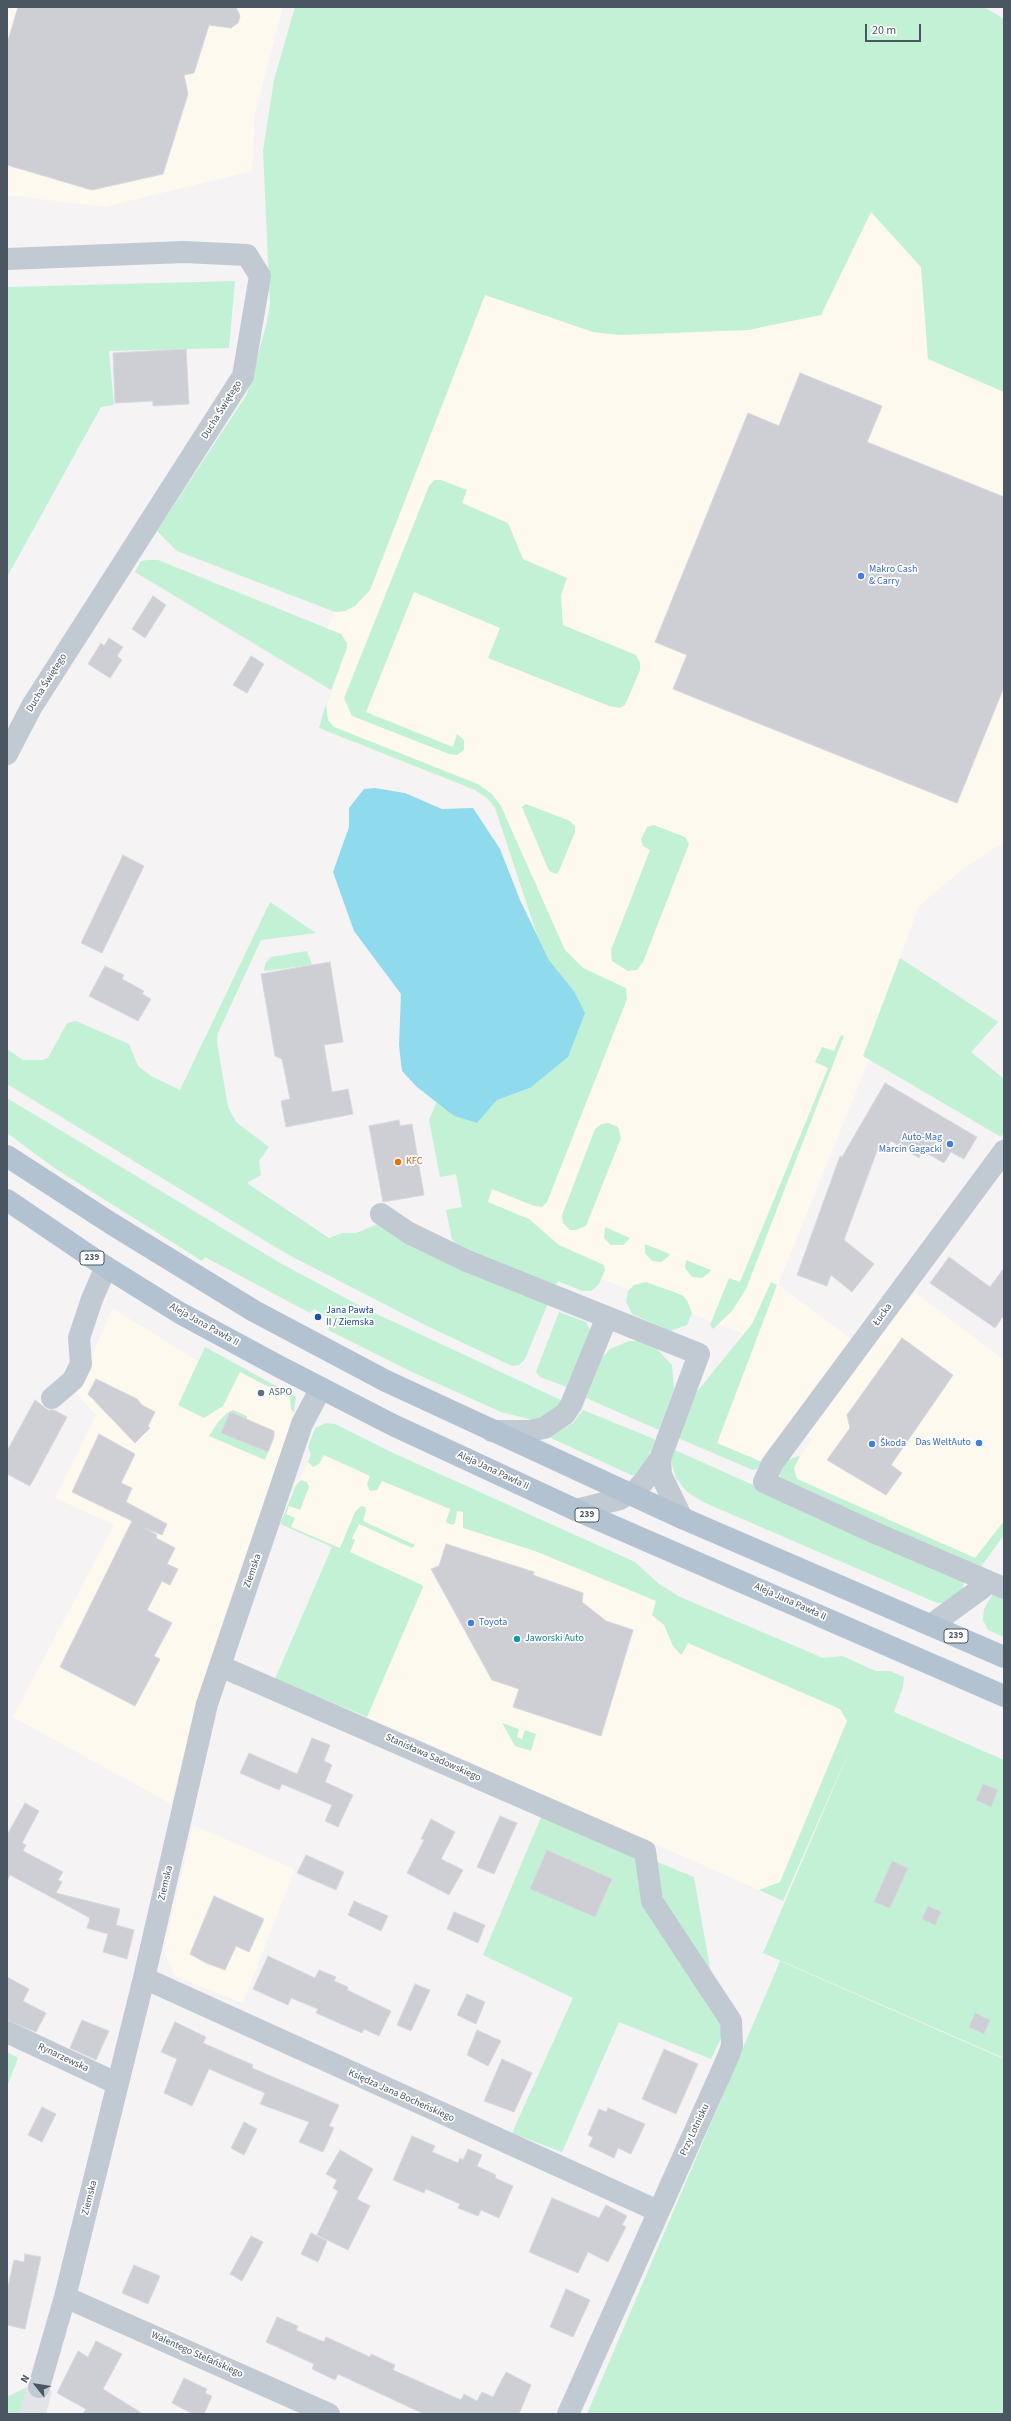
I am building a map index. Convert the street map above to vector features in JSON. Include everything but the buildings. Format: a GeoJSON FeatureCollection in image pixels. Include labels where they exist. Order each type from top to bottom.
{"type":"FeatureCollection","features":[{"type":"Feature","properties":{"kind":"main road","name":"239"},"geometry":{"type":"LineString","coordinates":[[7,1156],[112,1224],[254,1311],[386,1381],[682,1518],[1004,1657]]}},
{"type":"Feature","properties":{"kind":"main road","name":"Aleja Jana Pawła II"},"geometry":{"type":"LineString","coordinates":[[7,1200],[106,1267],[180,1312],[393,1425],[576,1510],[1004,1696]]}},
{"type":"Feature","properties":{"kind":"street","name":"Ducha Świętego"},"geometry":{"type":"LineString","coordinates":[[7,259],[184,252],[247,255],[260,276],[243,376],[32,706],[7,754]]}},
{"type":"Feature","properties":{"kind":"street","name":"Łucka"},"geometry":{"type":"LineString","coordinates":[[996,1584],[873,1532],[764,1482],[772,1464],[1004,1151]]}},
{"type":"Feature","properties":{"kind":"street"},"geometry":{"type":"LineString","coordinates":[[380,1214],[409,1233],[444,1251],[699,1354],[660,1459],[642,1485],[620,1499],[576,1510]]}},
{"type":"Feature","properties":{"kind":"street"},"geometry":{"type":"LineString","coordinates":[[52,1398],[73,1380],[81,1364],[79,1338],[92,1299],[106,1267]]}},
{"type":"Feature","properties":{"kind":"street"},"geometry":{"type":"LineString","coordinates":[[492,1431],[528,1431],[544,1428],[565,1414],[571,1405],[607,1317]]}},
{"type":"Feature","properties":{"kind":"street","name":"Ziemska"},"geometry":{"type":"LineString","coordinates":[[39,2387],[65,2296],[118,2084],[207,1704],[302,1424],[321,1388]]}},
{"type":"Feature","properties":{"kind":"street"},"geometry":{"type":"LineString","coordinates":[[660,1459],[661,1475],[682,1518]]}},
{"type":"Feature","properties":{"kind":"street"},"geometry":{"type":"LineString","coordinates":[[931,1625],[982,1588],[996,1584]]}},
{"type":"Feature","properties":{"kind":"street","name":"Stanisława Sadowskiego"},"geometry":{"type":"LineString","coordinates":[[220,1666],[645,1851]]}},
{"type":"Feature","properties":{"kind":"street","name":"Przy Lotnisku"},"geometry":{"type":"LineString","coordinates":[[568,2414],[732,2046],[731,2022],[652,1901],[645,1851]]}},
{"type":"Feature","properties":{"kind":"street","name":"Księdza Jana Bocheńskiego"},"geometry":{"type":"LineString","coordinates":[[144,1978],[658,2211]]}},
{"type":"Feature","properties":{"kind":"street","name":"Rynarzewska"},"geometry":{"type":"LineString","coordinates":[[7,2032],[118,2084]]}},
{"type":"Feature","properties":{"kind":"street","name":"Walentego Stefańskiego"},"geometry":{"type":"LineString","coordinates":[[65,2296],[329,2414]]}},
{"type":"Feature","properties":{"kind":"shaded area"},"geometry":{"type":"Polygon","coordinates":[[[7,7],[283,7],[255,114],[252,171],[105,207],[7,195],[7,7]]]}},
{"type":"Feature","properties":{"kind":"shaded area","name":"Makro Cash & Carry"},"geometry":{"type":"Polygon","coordinates":[[[871,212],[921,267],[928,358],[1004,392],[1004,842],[959,872],[919,906],[900,958],[869,1060],[778,1285],[853,1340],[762,1462],[717,1443],[757,1339],[465,1226],[547,933],[495,808],[488,799],[475,790],[319,728],[341,665],[325,633],[336,609],[370,590],[485,295],[593,332],[619,335],[748,330],[821,314],[871,212]]]}},
{"type":"Feature","properties":{"kind":"shaded area"},"geometry":{"type":"Polygon","coordinates":[[[916,1293],[1004,1360],[1004,1521],[976,1558],[782,1472],[790,1459],[800,1456],[812,1439],[804,1434],[899,1306],[916,1293]]]}},
{"type":"Feature","properties":{"kind":"shaded area"},"geometry":{"type":"Polygon","coordinates":[[[112,1308],[198,1361],[205,1347],[296,1399],[295,1409],[237,1592],[204,1680],[171,1804],[13,1717],[114,1525],[55,1498],[96,1415],[76,1393],[112,1308]]]}},
{"type":"Feature","properties":{"kind":"shaded area"},"geometry":{"type":"Polygon","coordinates":[[[322,1435],[663,1592],[688,1643],[841,1709],[847,1721],[780,1882],[759,1890],[367,1717],[422,1587],[280,1524],[296,1485],[322,1435]]]}},
{"type":"Feature","properties":{"kind":"shaded area"},"geometry":{"type":"Polygon","coordinates":[[[193,1825],[295,1869],[243,2003],[175,1976],[164,1951],[193,1825]]]}},
{"type":"Feature","properties":{"kind":"shaded area"},"geometry":{"type":"Polygon","coordinates":[[[31,2385],[52,2391],[46,2414],[7,2414],[7,2397],[31,2385]]]}},
{"type":"Feature","properties":{"kind":"green space"},"geometry":{"type":"Polygon","coordinates":[[[295,7],[984,7],[1004,19],[1004,392],[928,359],[921,267],[871,212],[821,315],[748,330],[619,335],[593,332],[485,295],[370,590],[355,606],[345,611],[335,612],[177,551],[157,531],[247,394],[267,322],[270,303],[263,151],[274,80],[295,7]]]}},
{"type":"Feature","properties":{"kind":"green space"},"geometry":{"type":"Polygon","coordinates":[[[235,281],[229,348],[109,351],[114,405],[101,407],[7,577],[7,287],[235,281]]]}},
{"type":"Feature","properties":{"kind":"green space"},"geometry":{"type":"Polygon","coordinates":[[[434,480],[441,480],[467,490],[462,503],[508,523],[523,559],[567,578],[561,595],[563,625],[636,655],[640,663],[640,670],[625,705],[619,708],[609,706],[488,658],[500,628],[414,592],[366,712],[453,747],[457,734],[464,740],[464,750],[457,755],[449,754],[352,716],[344,698],[429,486],[434,480]]]}},
{"type":"Feature","properties":{"kind":"green space"},"geometry":{"type":"Polygon","coordinates":[[[158,560],[341,634],[347,643],[347,648],[331,690],[135,572],[141,561],[158,560]]]}},
{"type":"Feature","properties":{"kind":"green space"},"geometry":{"type":"Polygon","coordinates":[[[326,704],[328,720],[334,727],[478,784],[492,794],[501,806],[565,950],[583,968],[626,988],[627,999],[547,1202],[542,1207],[534,1206],[492,1189],[488,1202],[529,1219],[559,1245],[604,1265],[605,1270],[599,1284],[591,1291],[582,1291],[558,1281],[555,1287],[460,1248],[452,1239],[446,1210],[462,1207],[456,1174],[440,1177],[429,1120],[437,1101],[454,1116],[477,1123],[497,1100],[530,1088],[574,991],[549,960],[537,935],[495,808],[488,799],[475,790],[319,728],[326,704]]]}},
{"type":"Feature","properties":{"kind":"green space"},"geometry":{"type":"Polygon","coordinates":[[[526,804],[570,821],[575,826],[575,832],[559,871],[556,874],[549,871],[522,807],[526,804]]]}},
{"type":"Feature","properties":{"kind":"green space"},"geometry":{"type":"Polygon","coordinates":[[[654,825],[685,837],[689,844],[643,962],[637,970],[628,971],[612,961],[611,950],[650,850],[643,846],[641,839],[647,827],[654,825]]]}},
{"type":"Feature","properties":{"kind":"green space"},"geometry":{"type":"Polygon","coordinates":[[[270,902],[316,933],[261,940],[218,1033],[217,1042],[228,1107],[236,1122],[269,1147],[259,1161],[261,1175],[247,1183],[329,1238],[342,1233],[356,1233],[378,1224],[548,1303],[525,1359],[519,1365],[512,1366],[425,1325],[287,1254],[7,1084],[7,1049],[23,1060],[43,1060],[48,1058],[67,1023],[76,1021],[129,1044],[138,1066],[151,1076],[180,1090],[270,902]]]}},
{"type":"Feature","properties":{"kind":"green space"},"geometry":{"type":"Polygon","coordinates":[[[307,951],[312,965],[264,971],[266,962],[271,957],[307,951]]]}},
{"type":"Feature","properties":{"kind":"green space"},"geometry":{"type":"Polygon","coordinates":[[[900,958],[998,1022],[971,1052],[1004,1079],[1004,1132],[1001,1137],[863,1056],[900,958]]]}},
{"type":"Feature","properties":{"kind":"green space"},"geometry":{"type":"Polygon","coordinates":[[[841,1035],[844,1036],[746,1289],[732,1311],[713,1329],[710,1325],[729,1278],[740,1282],[828,1068],[815,1062],[822,1047],[834,1051],[841,1035]]]}},
{"type":"Feature","properties":{"kind":"green space"},"geometry":{"type":"Polygon","coordinates":[[[7,1098],[280,1263],[364,1308],[563,1401],[554,1412],[533,1420],[501,1412],[412,1372],[328,1330],[334,1320],[314,1309],[310,1313],[205,1257],[202,1261],[53,1167],[7,1133],[7,1098]]]}},
{"type":"Feature","properties":{"kind":"green space"},"geometry":{"type":"Polygon","coordinates":[[[608,1123],[618,1127],[621,1138],[586,1226],[576,1230],[570,1230],[563,1223],[562,1215],[595,1129],[601,1124],[608,1123]]]}},
{"type":"Feature","properties":{"kind":"green space"},"geometry":{"type":"Polygon","coordinates":[[[605,1227],[630,1238],[623,1245],[611,1245],[604,1238],[605,1227]]]}},
{"type":"Feature","properties":{"kind":"green space"},"geometry":{"type":"Polygon","coordinates":[[[645,1244],[670,1254],[661,1262],[652,1261],[645,1253],[645,1244]]]}},
{"type":"Feature","properties":{"kind":"green space"},"geometry":{"type":"Polygon","coordinates":[[[686,1260],[711,1270],[702,1278],[692,1277],[685,1268],[686,1260]]]}},
{"type":"Feature","properties":{"kind":"green space"},"geometry":{"type":"Polygon","coordinates":[[[646,1282],[682,1295],[687,1300],[692,1313],[687,1325],[670,1331],[632,1314],[626,1302],[628,1291],[634,1285],[646,1282]]]}},
{"type":"Feature","properties":{"kind":"green space"},"geometry":{"type":"Polygon","coordinates":[[[771,1282],[777,1285],[717,1443],[762,1462],[757,1469],[753,1470],[678,1438],[695,1394],[752,1324],[771,1282]]]}},
{"type":"Feature","properties":{"kind":"green space"},"geometry":{"type":"Polygon","coordinates":[[[559,1312],[586,1322],[590,1330],[567,1387],[540,1377],[536,1372],[559,1312]]]}},
{"type":"Feature","properties":{"kind":"green space"},"geometry":{"type":"Polygon","coordinates":[[[629,1341],[639,1341],[656,1348],[672,1365],[674,1389],[659,1430],[586,1398],[602,1358],[610,1349],[629,1341]]]}},
{"type":"Feature","properties":{"kind":"green space"},"geometry":{"type":"Polygon","coordinates":[[[205,1347],[296,1397],[294,1413],[291,1409],[290,1398],[240,1372],[223,1406],[204,1418],[178,1405],[205,1347]]]}},
{"type":"Feature","properties":{"kind":"green space"},"geometry":{"type":"Polygon","coordinates":[[[233,1410],[247,1416],[247,1420],[230,1413],[221,1433],[268,1452],[265,1460],[209,1436],[218,1422],[227,1413],[233,1410]]]}},
{"type":"Feature","properties":{"kind":"green space"},"geometry":{"type":"Polygon","coordinates":[[[583,1410],[654,1439],[655,1441],[643,1468],[635,1475],[631,1475],[551,1438],[550,1436],[573,1423],[583,1410]]]}},
{"type":"Feature","properties":{"kind":"green space"},"geometry":{"type":"Polygon","coordinates":[[[326,1423],[335,1424],[391,1452],[635,1562],[659,1584],[680,1597],[823,1658],[842,1656],[876,1671],[890,1671],[904,1677],[903,1687],[894,1712],[1004,1760],[1004,2058],[763,1953],[854,1740],[783,1901],[759,1890],[780,1882],[847,1721],[840,1709],[688,1643],[682,1654],[680,1654],[673,1646],[664,1625],[652,1615],[656,1601],[535,1551],[463,1528],[463,1512],[457,1511],[455,1523],[452,1525],[446,1522],[450,1509],[382,1481],[377,1490],[370,1491],[367,1484],[370,1476],[324,1455],[319,1464],[313,1467],[308,1462],[311,1455],[308,1447],[315,1428],[326,1423]]]}},
{"type":"Feature","properties":{"kind":"green space"},"geometry":{"type":"Polygon","coordinates":[[[675,1450],[961,1578],[964,1583],[963,1591],[944,1603],[937,1603],[703,1502],[687,1492],[676,1478],[671,1461],[672,1453],[675,1450]]]}},
{"type":"Feature","properties":{"kind":"green space"},"geometry":{"type":"Polygon","coordinates":[[[800,1456],[794,1468],[797,1479],[975,1558],[1004,1521],[1004,1535],[980,1568],[782,1481],[779,1474],[786,1460],[800,1456]]]}},
{"type":"Feature","properties":{"kind":"green space"},"geometry":{"type":"Polygon","coordinates":[[[301,1480],[307,1482],[309,1487],[300,1510],[289,1506],[286,1514],[295,1518],[291,1527],[340,1548],[355,1512],[361,1506],[365,1507],[366,1510],[363,1521],[415,1545],[412,1548],[359,1524],[352,1538],[355,1540],[350,1552],[422,1585],[423,1587],[367,1717],[275,1679],[332,1547],[280,1524],[296,1485],[301,1480]]]}},
{"type":"Feature","properties":{"kind":"green space"},"geometry":{"type":"Polygon","coordinates":[[[994,1592],[1004,1593],[1004,1637],[988,1630],[983,1620],[984,1609],[994,1592]]]}},
{"type":"Feature","properties":{"kind":"green space"},"geometry":{"type":"Polygon","coordinates":[[[502,1723],[519,1729],[517,1737],[522,1739],[525,1730],[536,1734],[531,1751],[515,1746],[502,1723]]]}},
{"type":"Feature","properties":{"kind":"green space"},"geometry":{"type":"Polygon","coordinates":[[[542,1815],[694,1877],[722,2036],[711,2059],[619,2022],[562,2152],[512,2133],[573,1998],[483,1955],[542,1815]]]}},
{"type":"Feature","properties":{"kind":"green space"},"geometry":{"type":"Polygon","coordinates":[[[780,1961],[1004,2059],[1004,2414],[587,2414],[780,1961]]]}},
{"type":"Feature","properties":{"kind":"green space"},"geometry":{"type":"Polygon","coordinates":[[[7,2052],[18,2058],[7,2087],[7,2052]]]}},
{"type":"Feature","properties":{"kind":"green space"},"geometry":{"type":"Polygon","coordinates":[[[26,2388],[19,2414],[7,2414],[7,2397],[26,2388]]]}},
{"type":"Feature","properties":{"kind":"water"},"geometry":{"type":"Polygon","coordinates":[[[375,788],[405,793],[442,809],[473,808],[500,849],[520,900],[549,960],[574,991],[585,1013],[568,1057],[530,1088],[497,1100],[477,1123],[454,1116],[417,1087],[402,1071],[399,1045],[401,994],[354,931],[333,872],[349,827],[349,808],[364,789],[375,788]]]}},
{"type":"Feature","properties":{"kind":"place","name":"Makro Cash & Carry"},"geometry":{"type":"Point","coordinates":[861,576]}},
{"type":"Feature","properties":{"kind":"place","name":"Auto-Mag Marcin Gagacki"},"geometry":{"type":"Point","coordinates":[950,1144]}},
{"type":"Feature","properties":{"kind":"place","name":"KFC"},"geometry":{"type":"Point","coordinates":[398,1162]}},
{"type":"Feature","properties":{"kind":"place","name":"Jana Pawła II / Ziemska"},"geometry":{"type":"Point","coordinates":[318,1317]}},
{"type":"Feature","properties":{"kind":"place","name":"ASPO"},"geometry":{"type":"Point","coordinates":[261,1393]}},
{"type":"Feature","properties":{"kind":"place","name":"Das WeltAuto"},"geometry":{"type":"Point","coordinates":[979,1443]}},
{"type":"Feature","properties":{"kind":"place","name":"Škoda"},"geometry":{"type":"Point","coordinates":[872,1444]}},
{"type":"Feature","properties":{"kind":"place","name":"Toyota"},"geometry":{"type":"Point","coordinates":[471,1623]}},
{"type":"Feature","properties":{"kind":"place","name":"Jaworski Auto"},"geometry":{"type":"Point","coordinates":[517,1639]}}]}
